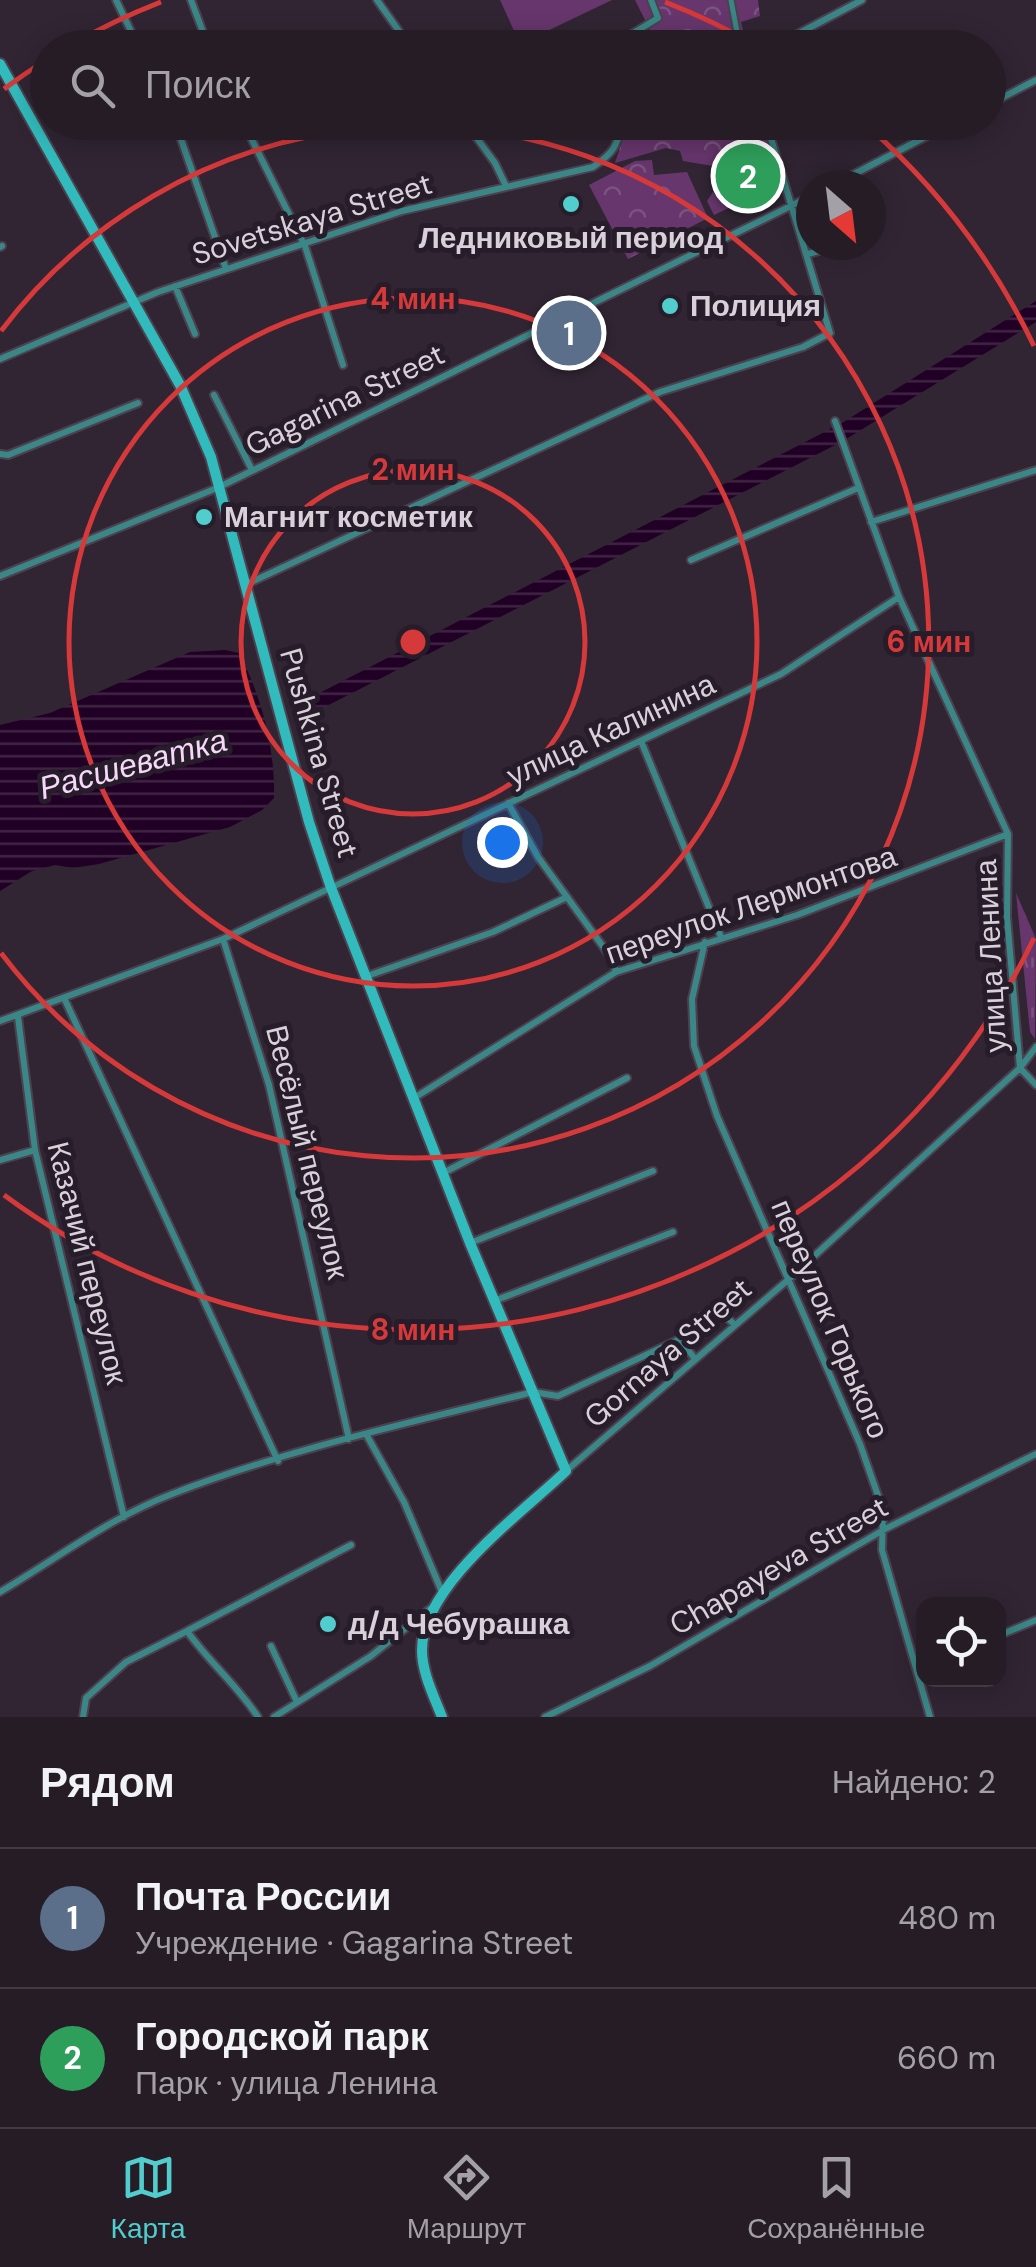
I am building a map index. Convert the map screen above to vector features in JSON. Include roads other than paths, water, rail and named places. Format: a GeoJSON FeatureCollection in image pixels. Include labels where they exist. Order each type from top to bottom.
{"type":"FeatureCollection","features":[{"type":"Feature","properties":{"kind":"main road","name":"Pushkina Street"},"geometry":{"type":"LineString","coordinates":[[0,64],[30,117]]}},
{"type":"Feature","properties":{"kind":"main road","name":"Pushkina Street"},"geometry":{"type":"LineString","coordinates":[[43,140],[180,385],[211,457],[309,822],[330,884],[470,1243],[566,1471]]}},
{"type":"Feature","properties":{"kind":"main road"},"geometry":{"type":"LineString","coordinates":[[442,1717],[422,1650],[432,1608],[442,1592],[566,1471]]}},
{"type":"Feature","properties":{"kind":"street"},"geometry":{"type":"LineString","coordinates":[[116,0],[130,30]]}},
{"type":"Feature","properties":{"kind":"street"},"geometry":{"type":"LineString","coordinates":[[191,0],[202,30]]}},
{"type":"Feature","properties":{"kind":"street"},"geometry":{"type":"LineString","coordinates":[[377,0],[398,30]]}},
{"type":"Feature","properties":{"kind":"street"},"geometry":{"type":"LineString","coordinates":[[638,30],[658,18],[651,0]]}},
{"type":"Feature","properties":{"kind":"street"},"geometry":{"type":"LineString","coordinates":[[731,0],[737,30]]}},
{"type":"Feature","properties":{"kind":"street"},"geometry":{"type":"LineString","coordinates":[[804,30],[862,0]]}},
{"type":"Feature","properties":{"kind":"street"},"geometry":{"type":"LineString","coordinates":[[1006,95],[1036,80]]}},
{"type":"Feature","properties":{"kind":"street"},"geometry":{"type":"LineString","coordinates":[[180,140],[226,269]]}},
{"type":"Feature","properties":{"kind":"street"},"geometry":{"type":"LineString","coordinates":[[252,140],[305,246],[343,365]]}},
{"type":"Feature","properties":{"kind":"street"},"geometry":{"type":"LineString","coordinates":[[478,140],[496,163],[506,186]]}},
{"type":"Feature","properties":{"kind":"street","name":"Sovetskaya Street"},"geometry":{"type":"LineString","coordinates":[[0,359],[134,301],[402,211],[593,167],[610,154],[613,140]]}},
{"type":"Feature","properties":{"kind":"street"},"geometry":{"type":"LineString","coordinates":[[771,140],[796,223]]}},
{"type":"Feature","properties":{"kind":"street"},"geometry":{"type":"LineString","coordinates":[[862,170],[919,140]]}},
{"type":"Feature","properties":{"kind":"street","name":"Gagarina Street"},"geometry":{"type":"LineString","coordinates":[[0,576],[217,488],[796,205]]}},
{"type":"Feature","properties":{"kind":"street"},"geometry":{"type":"LineString","coordinates":[[248,584],[660,392],[803,347],[830,333],[810,260]]}},
{"type":"Feature","properties":{"kind":"street"},"geometry":{"type":"LineString","coordinates":[[175,286],[195,334]]}},
{"type":"Feature","properties":{"kind":"street"},"geometry":{"type":"LineString","coordinates":[[214,395],[252,470]]}},
{"type":"Feature","properties":{"kind":"street"},"geometry":{"type":"LineString","coordinates":[[0,454],[8,456],[138,403]]}},
{"type":"Feature","properties":{"kind":"street","name":"улица Ленина"},"geometry":{"type":"LineString","coordinates":[[834,422],[900,597],[1008,834],[1007,917],[1020,1068],[1036,1086]]}},
{"type":"Feature","properties":{"kind":"street"},"geometry":{"type":"LineString","coordinates":[[872,522],[1036,470]]}},
{"type":"Feature","properties":{"kind":"street"},"geometry":{"type":"LineString","coordinates":[[691,560],[858,488]]}},
{"type":"Feature","properties":{"kind":"street","name":"улица Калинина"},"geometry":{"type":"LineString","coordinates":[[0,1020],[65,1000],[223,938],[330,884],[781,674],[900,597]]}},
{"type":"Feature","properties":{"kind":"street"},"geometry":{"type":"LineString","coordinates":[[641,741],[721,937]]}},
{"type":"Feature","properties":{"kind":"street"},"geometry":{"type":"LineString","coordinates":[[508,803],[565,898],[612,960],[616,972]]}},
{"type":"Feature","properties":{"kind":"street","name":"переулок Лермонтова"},"geometry":{"type":"LineString","coordinates":[[414,1098],[616,972],[851,896],[1008,834]]}},
{"type":"Feature","properties":{"kind":"street"},"geometry":{"type":"LineString","coordinates":[[366,976],[493,932],[565,898]]}},
{"type":"Feature","properties":{"kind":"street","name":"Весёлый переулок"},"geometry":{"type":"LineString","coordinates":[[223,938],[270,1085],[350,1439]]}},
{"type":"Feature","properties":{"kind":"street","name":"переулок Горького"},"geometry":{"type":"LineString","coordinates":[[705,942],[692,999],[694,1046],[717,1116],[860,1444],[886,1529],[882,1550],[930,1717]]}},
{"type":"Feature","properties":{"kind":"street"},"geometry":{"type":"LineString","coordinates":[[65,1000],[278,1461]]}},
{"type":"Feature","properties":{"kind":"street","name":"Казачий переулок"},"geometry":{"type":"LineString","coordinates":[[18,1017],[35,1150],[124,1517]]}},
{"type":"Feature","properties":{"kind":"street","name":"Gornaya Street"},"geometry":{"type":"LineString","coordinates":[[566,1471],[789,1279],[1020,1068],[1036,1047]]}},
{"type":"Feature","properties":{"kind":"street"},"geometry":{"type":"LineString","coordinates":[[443,1173],[627,1078]]}},
{"type":"Feature","properties":{"kind":"street"},"geometry":{"type":"LineString","coordinates":[[0,1160],[35,1150]]}},
{"type":"Feature","properties":{"kind":"street"},"geometry":{"type":"LineString","coordinates":[[470,1243],[652,1171]]}},
{"type":"Feature","properties":{"kind":"street"},"geometry":{"type":"LineString","coordinates":[[494,1301],[673,1232]]}},
{"type":"Feature","properties":{"kind":"street"},"geometry":{"type":"LineString","coordinates":[[0,1592],[124,1517],[172,1494],[366,1434],[533,1392],[558,1396],[680,1339],[693,1322],[738,1292]]}},
{"type":"Feature","properties":{"kind":"street"},"geometry":{"type":"LineString","coordinates":[[716,1308],[734,1324]]}},
{"type":"Feature","properties":{"kind":"street"},"geometry":{"type":"LineString","coordinates":[[680,1339],[696,1359]]}},
{"type":"Feature","properties":{"kind":"street"},"geometry":{"type":"LineString","coordinates":[[366,1434],[404,1502],[442,1592]]}},
{"type":"Feature","properties":{"kind":"street","name":"Chapayeva Street"},"geometry":{"type":"LineString","coordinates":[[544,1717],[650,1666],[886,1529],[1036,1454]]}},
{"type":"Feature","properties":{"kind":"street"},"geometry":{"type":"LineString","coordinates":[[83,1717],[86,1698],[126,1662],[351,1545]]}},
{"type":"Feature","properties":{"kind":"street"},"geometry":{"type":"LineString","coordinates":[[274,1717],[371,1656],[432,1608]]}},
{"type":"Feature","properties":{"kind":"street"},"geometry":{"type":"LineString","coordinates":[[1006,1633],[1036,1620]]}},
{"type":"Feature","properties":{"kind":"street"},"geometry":{"type":"LineString","coordinates":[[186,1631],[205,1657],[240,1690],[258,1717]]}},
{"type":"Feature","properties":{"kind":"street"},"geometry":{"type":"LineString","coordinates":[[271,1646],[297,1702]]}},
{"type":"Feature","properties":{"kind":"water"},"geometry":{"type":"Polygon","coordinates":[[[1036,301],[1036,322],[843,441],[317,711],[310,698],[842,423],[1036,301]]]}},
{"type":"Feature","properties":{"kind":"water","name":"Расшеватка"},"geometry":{"type":"Polygon","coordinates":[[[190,652],[239,653],[260,705],[272,760],[274,798],[262,810],[230,827],[99,864],[73,868],[55,865],[32,871],[0,891],[0,725],[50,713],[190,652]]]}},
{"type":"Feature","properties":{"kind":"place","name":"Городской парк"},"geometry":{"type":"Point","coordinates":[748,176]}},
{"type":"Feature","properties":{"kind":"place","name":"Ледниковый период"},"geometry":{"type":"Point","coordinates":[571,204]}},
{"type":"Feature","properties":{"kind":"place","name":"Полиция"},"geometry":{"type":"Point","coordinates":[670,306]}},
{"type":"Feature","properties":{"kind":"place","name":"Почта России"},"geometry":{"type":"Point","coordinates":[569,333]}},
{"type":"Feature","properties":{"kind":"place","name":"Магнит косметик"},"geometry":{"type":"Point","coordinates":[204,517]}},
{"type":"Feature","properties":{"kind":"place","name":"д/д Чебурашка"},"geometry":{"type":"Point","coordinates":[328,1624]}}]}
